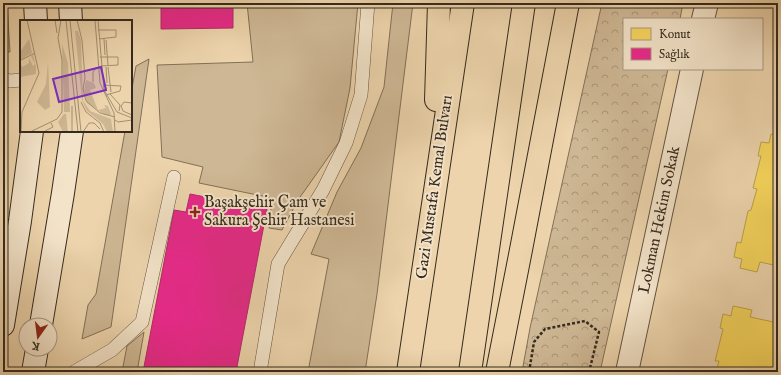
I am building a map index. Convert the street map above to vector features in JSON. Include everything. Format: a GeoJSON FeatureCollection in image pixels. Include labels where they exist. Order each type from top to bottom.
{"type":"FeatureCollection","features":[{"type":"Feature","properties":{"kind":"highway"},"geometry":{"type":"LineString","coordinates":[[433,202],[439,3]]}},
{"type":"Feature","properties":{"kind":"highway","name":"Gazi Mustafa Kemal Bulvarı"},"geometry":{"type":"LineString","coordinates":[[408,372],[463,3]]}},
{"type":"Feature","properties":{"kind":"highway"},"geometry":{"type":"LineString","coordinates":[[470,372],[524,3]]}},
{"type":"Feature","properties":{"kind":"highway"},"geometry":{"type":"LineString","coordinates":[[497,372],[568,3]]}},
{"type":"Feature","properties":{"kind":"street"},"geometry":{"type":"LineString","coordinates":[[35,3],[36,20]]}},
{"type":"Feature","properties":{"kind":"street"},"geometry":{"type":"LineString","coordinates":[[70,3],[71,20]]}},
{"type":"Feature","properties":{"kind":"street"},"geometry":{"type":"LineString","coordinates":[[703,18],[707,3]]}},
{"type":"Feature","properties":{"kind":"street","name":"Lokman Hekim Sokak"},"geometry":{"type":"LineString","coordinates":[[627,372],[692,70]]}},
{"type":"Feature","properties":{"kind":"street"},"geometry":{"type":"LineString","coordinates":[[3,325],[20,220],[32,132]]}},
{"type":"Feature","properties":{"kind":"street"},"geometry":{"type":"LineString","coordinates":[[42,317],[72,132]]}},
{"type":"Feature","properties":{"kind":"street"},"geometry":{"type":"LineString","coordinates":[[33,372],[36,357]]}},
{"type":"Feature","properties":{"kind":"lane"},"geometry":{"type":"LineString","coordinates":[[260,372],[278,264],[323,190],[346,143],[362,96],[368,3]]}},
{"type":"Feature","properties":{"kind":"lane"},"geometry":{"type":"LineString","coordinates":[[3,79],[10,81],[20,80]]}},
{"type":"Feature","properties":{"kind":"lane"},"geometry":{"type":"LineString","coordinates":[[74,372],[112,350],[142,322],[174,177]]}},
{"type":"Feature","properties":{"kind":"path"},"geometry":{"type":"LineString","coordinates":[[529,372],[534,342],[545,329],[586,321],[599,332],[590,372]]}},
{"type":"Feature","properties":{"kind":"green space"},"geometry":{"type":"Polygon","coordinates":[[[3,3],[7,3],[10,52],[3,51],[3,3]]]}},
{"type":"Feature","properties":{"kind":"green space"},"geometry":{"type":"Polygon","coordinates":[[[247,3],[358,3],[350,88],[339,142],[298,200],[282,230],[269,228],[272,198],[199,183],[203,167],[162,157],[157,65],[253,62],[247,3]]]}},
{"type":"Feature","properties":{"kind":"green space"},"geometry":{"type":"Polygon","coordinates":[[[393,3],[413,3],[377,294],[365,372],[308,372],[329,259],[311,254],[337,192],[361,148],[384,87],[393,3]]]}},
{"type":"Feature","properties":{"kind":"green space"},"geometry":{"type":"Polygon","coordinates":[[[602,3],[683,3],[680,18],[623,18],[623,70],[668,70],[600,372],[522,372],[530,328],[602,3]]]}},
{"type":"Feature","properties":{"kind":"green space"},"geometry":{"type":"Polygon","coordinates":[[[149,59],[111,327],[82,339],[88,305],[96,294],[125,132],[132,132],[132,88],[136,66],[149,59]]]}},
{"type":"Feature","properties":{"kind":"green space"},"geometry":{"type":"Polygon","coordinates":[[[144,332],[137,372],[122,372],[127,346],[144,332]]]}},
{"type":"Feature","properties":{"kind":"building: Konut"},"geometry":{"type":"Polygon","coordinates":[[[771,134],[778,135],[778,266],[760,262],[757,272],[740,268],[742,259],[734,257],[737,242],[741,243],[748,211],[751,210],[757,189],[753,188],[761,156],[758,156],[761,142],[769,143],[771,134]]]}},
{"type":"Feature","properties":{"kind":"building: Konut"},"geometry":{"type":"Polygon","coordinates":[[[733,306],[752,310],[750,317],[778,323],[778,372],[716,372],[719,361],[715,361],[723,329],[720,328],[723,314],[731,316],[733,306]]]}},
{"type":"Feature","properties":{"kind":"building: Sağlık"},"geometry":{"type":"Polygon","coordinates":[[[161,3],[233,3],[233,28],[161,29],[161,3]]]}},
{"type":"Feature","properties":{"kind":"building: Sağlık"},"geometry":{"type":"Polygon","coordinates":[[[190,194],[267,209],[236,372],[143,372],[174,210],[186,212],[190,194]]]}},
{"type":"Feature","properties":{"kind":"place","name":"Başakşehir Çam ve Sakura Şehir Hastanesi"},"geometry":{"type":"Point","coordinates":[195,212]}}]}
